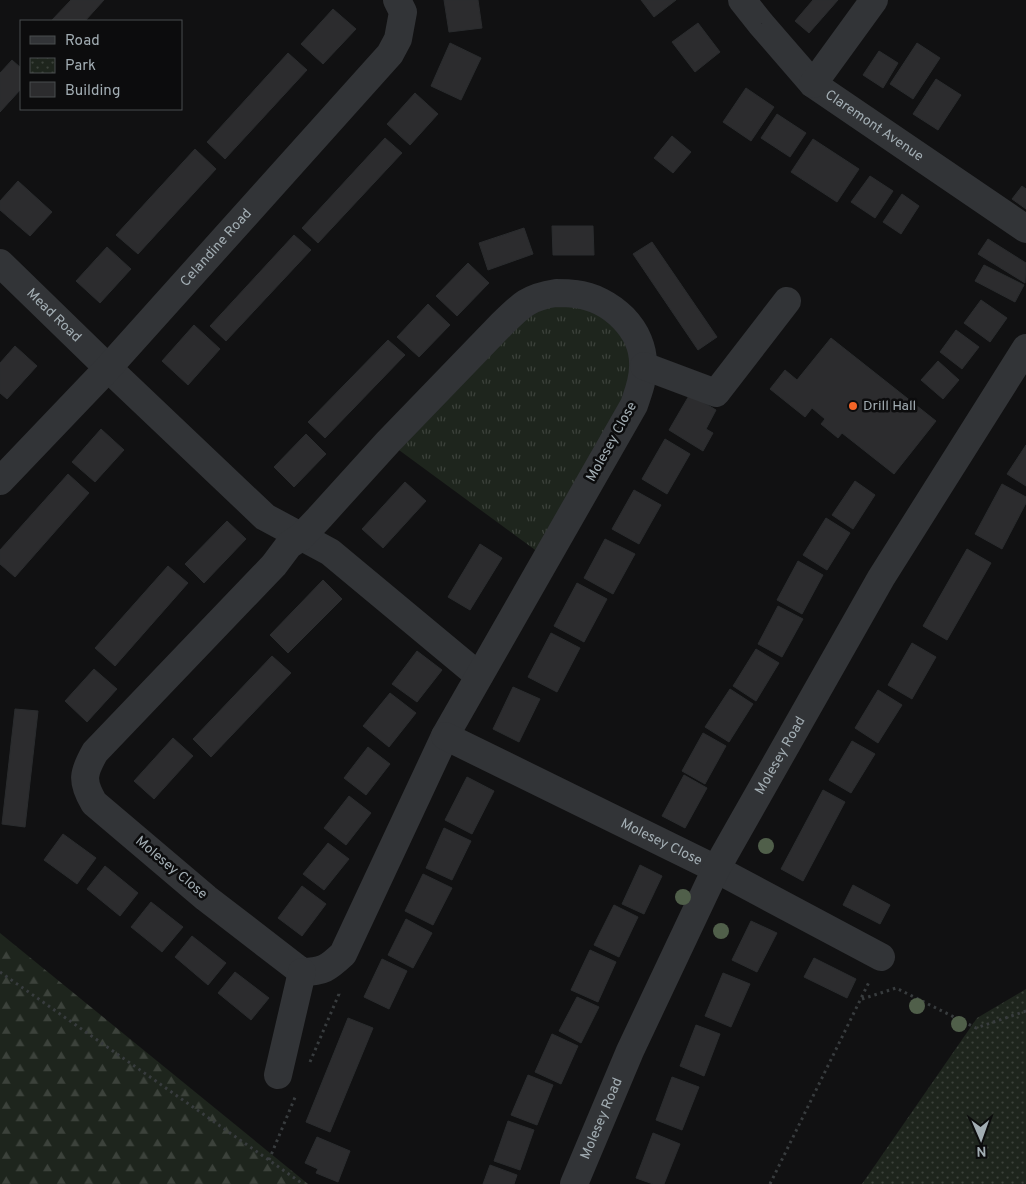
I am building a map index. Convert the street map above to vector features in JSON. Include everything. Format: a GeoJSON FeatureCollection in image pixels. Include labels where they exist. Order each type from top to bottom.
{"type":"FeatureCollection","features":[{"type":"Feature","properties":{"kind":"street","name":"Celandine Road"},"geometry":{"type":"LineString","coordinates":[[0,481],[108,368],[390,54],[398,39],[403,12],[398,0]]}},
{"type":"Feature","properties":{"kind":"street","name":"Claremont Avenue"},"geometry":{"type":"LineString","coordinates":[[742,0],[813,84],[1026,229]]}},
{"type":"Feature","properties":{"kind":"street"},"geometry":{"type":"LineString","coordinates":[[813,84],[874,0]]}},
{"type":"Feature","properties":{"kind":"street","name":"Mead Road"},"geometry":{"type":"LineString","coordinates":[[0,263],[265,517],[301,536]]}},
{"type":"Feature","properties":{"kind":"street","name":"Molesey Close"},"geometry":{"type":"LineString","coordinates":[[556,293],[577,294],[592,298],[612,309],[629,322],[642,349],[644,366],[641,384],[634,405],[445,736],[343,954],[329,967],[316,972],[302,972],[206,898],[94,803],[86,790],[85,770],[95,752],[274,565],[289,545],[301,536],[388,442],[518,308],[537,296],[556,293]]}},
{"type":"Feature","properties":{"kind":"street"},"geometry":{"type":"LineString","coordinates":[[644,366],[716,393],[787,301]]}},
{"type":"Feature","properties":{"kind":"street","name":"Molesey Road"},"geometry":{"type":"LineString","coordinates":[[574,1184],[630,1051],[716,869],[882,578],[1022,362]]}},
{"type":"Feature","properties":{"kind":"street"},"geometry":{"type":"LineString","coordinates":[[301,536],[330,552],[480,676]]}},
{"type":"Feature","properties":{"kind":"street","name":"Molesey Close"},"geometry":{"type":"LineString","coordinates":[[445,736],[716,869],[881,957]]}},
{"type":"Feature","properties":{"kind":"street"},"geometry":{"type":"LineString","coordinates":[[278,1075],[302,972]]}},
{"type":"Feature","properties":{"kind":"path"},"geometry":{"type":"LineString","coordinates":[[770,1184],[881,957]]}},
{"type":"Feature","properties":{"kind":"path"},"geometry":{"type":"LineString","coordinates":[[0,972],[303,1184]]}},
{"type":"Feature","properties":{"kind":"path"},"geometry":{"type":"LineString","coordinates":[[862,999],[896,988],[976,1028],[1026,1011]]}},
{"type":"Feature","properties":{"kind":"path"},"geometry":{"type":"LineString","coordinates":[[269,1160],[275,1144]]}},
{"type":"Feature","properties":{"kind":"green space"},"geometry":{"type":"Polygon","coordinates":[[[592,298],[644,366],[546,558],[388,442],[518,308],[592,298]]]}},
{"type":"Feature","properties":{"kind":"green space"},"geometry":{"type":"Polygon","coordinates":[[[0,933],[308,1184],[0,1184],[0,933]]]}},
{"type":"Feature","properties":{"kind":"green space"},"geometry":{"type":"Polygon","coordinates":[[[1026,989],[1026,1184],[862,1184],[977,1018],[1026,989]]]}},
{"type":"Feature","properties":{"kind":"building"},"geometry":{"type":"Polygon","coordinates":[[[71,0],[104,0],[86,20],[52,20],[71,0]]]}},
{"type":"Feature","properties":{"kind":"building"},"geometry":{"type":"Polygon","coordinates":[[[444,0],[478,0],[482,28],[449,32],[444,0]]]}},
{"type":"Feature","properties":{"kind":"building"},"geometry":{"type":"Polygon","coordinates":[[[641,0],[676,0],[654,17],[641,0]]]}},
{"type":"Feature","properties":{"kind":"building"},"geometry":{"type":"Polygon","coordinates":[[[813,0],[838,0],[809,33],[795,21],[813,0]]]}},
{"type":"Feature","properties":{"kind":"building"},"geometry":{"type":"Polygon","coordinates":[[[333,9],[356,29],[323,64],[301,44],[333,9]]]}},
{"type":"Feature","properties":{"kind":"building"},"geometry":{"type":"Polygon","coordinates":[[[698,23],[720,52],[695,72],[672,42],[698,23]]]}},
{"type":"Feature","properties":{"kind":"building"},"geometry":{"type":"Polygon","coordinates":[[[450,43],[481,58],[461,100],[431,86],[450,43]]]}},
{"type":"Feature","properties":{"kind":"building"},"geometry":{"type":"Polygon","coordinates":[[[917,43],[940,58],[913,99],[890,84],[917,43]]]}},
{"type":"Feature","properties":{"kind":"building"},"geometry":{"type":"Polygon","coordinates":[[[879,51],[898,63],[883,88],[863,75],[879,51]]]}},
{"type":"Feature","properties":{"kind":"building"},"geometry":{"type":"Polygon","coordinates":[[[288,53],[307,70],[225,159],[207,142],[288,53]]]}},
{"type":"Feature","properties":{"kind":"building"},"geometry":{"type":"Polygon","coordinates":[[[12,60],[20,67],[20,90],[0,112],[0,73],[12,60]]]}},
{"type":"Feature","properties":{"kind":"building"},"geometry":{"type":"Polygon","coordinates":[[[936,79],[961,95],[938,130],[913,114],[936,79]]]}},
{"type":"Feature","properties":{"kind":"building"},"geometry":{"type":"Polygon","coordinates":[[[746,88],[774,107],[751,141],[723,122],[746,88]]]}},
{"type":"Feature","properties":{"kind":"building"},"geometry":{"type":"Polygon","coordinates":[[[415,93],[438,114],[410,145],[387,124],[415,93]]]}},
{"type":"Feature","properties":{"kind":"building"},"geometry":{"type":"Polygon","coordinates":[[[777,114],[806,133],[790,157],[761,138],[777,114]]]}},
{"type":"Feature","properties":{"kind":"building"},"geometry":{"type":"Polygon","coordinates":[[[672,136],[691,152],[673,173],[654,158],[672,136]]]}},
{"type":"Feature","properties":{"kind":"building"},"geometry":{"type":"Polygon","coordinates":[[[385,138],[402,153],[318,243],[302,228],[385,138]]]}},
{"type":"Feature","properties":{"kind":"building"},"geometry":{"type":"Polygon","coordinates":[[[813,139],[859,169],[837,202],[791,172],[813,139]]]}},
{"type":"Feature","properties":{"kind":"building"},"geometry":{"type":"Polygon","coordinates":[[[195,149],[216,169],[138,254],[116,235],[195,149]]]}},
{"type":"Feature","properties":{"kind":"building"},"geometry":{"type":"Polygon","coordinates":[[[870,176],[893,191],[875,218],[851,202],[870,176]]]}},
{"type":"Feature","properties":{"kind":"building"},"geometry":{"type":"Polygon","coordinates":[[[18,181],[52,212],[30,236],[0,210],[0,201],[18,181]]]}},
{"type":"Feature","properties":{"kind":"building"},"geometry":{"type":"Polygon","coordinates":[[[1022,186],[1026,189],[1026,209],[1012,199],[1022,186]]]}},
{"type":"Feature","properties":{"kind":"building"},"geometry":{"type":"Polygon","coordinates":[[[902,194],[919,206],[901,234],[883,222],[902,194]]]}},
{"type":"Feature","properties":{"kind":"building"},"geometry":{"type":"Polygon","coordinates":[[[552,226],[593,226],[594,255],[553,255],[552,226]]]}},
{"type":"Feature","properties":{"kind":"building"},"geometry":{"type":"Polygon","coordinates":[[[524,228],[533,254],[488,270],[479,243],[524,228]]]}},
{"type":"Feature","properties":{"kind":"building"},"geometry":{"type":"Polygon","coordinates":[[[294,235],[311,250],[226,341],[210,326],[294,235]]]}},
{"type":"Feature","properties":{"kind":"building"},"geometry":{"type":"Polygon","coordinates":[[[988,239],[1026,263],[1025,283],[978,254],[988,239]]]}},
{"type":"Feature","properties":{"kind":"building"},"geometry":{"type":"Polygon","coordinates":[[[652,242],[717,337],[698,350],[633,254],[652,242]]]}},
{"type":"Feature","properties":{"kind":"building"},"geometry":{"type":"Polygon","coordinates":[[[107,247],[131,269],[100,303],[76,281],[107,247]]]}},
{"type":"Feature","properties":{"kind":"building"},"geometry":{"type":"Polygon","coordinates":[[[468,263],[489,283],[457,316],[436,296],[468,263]]]}},
{"type":"Feature","properties":{"kind":"building"},"geometry":{"type":"Polygon","coordinates":[[[984,265],[1024,285],[1015,302],[975,281],[984,265]]]}},
{"type":"Feature","properties":{"kind":"building"},"geometry":{"type":"Polygon","coordinates":[[[981,300],[1007,318],[990,342],[964,323],[981,300]]]}},
{"type":"Feature","properties":{"kind":"building"},"geometry":{"type":"Polygon","coordinates":[[[428,304],[450,325],[419,357],[397,337],[428,304]]]}},
{"type":"Feature","properties":{"kind":"building"},"geometry":{"type":"Polygon","coordinates":[[[194,325],[220,349],[188,385],[162,361],[194,325]]]}},
{"type":"Feature","properties":{"kind":"building"},"geometry":{"type":"Polygon","coordinates":[[[956,330],[979,347],[962,369],[940,352],[956,330]]]}},
{"type":"Feature","properties":{"kind":"building","name":"Drill Hall"},"geometry":{"type":"Polygon","coordinates":[[[831,338],[936,421],[894,474],[842,433],[838,438],[821,424],[825,419],[812,408],[805,417],[770,389],[785,370],[797,380],[831,338]]]}},
{"type":"Feature","properties":{"kind":"building"},"geometry":{"type":"Polygon","coordinates":[[[388,340],[405,355],[325,438],[308,422],[388,340]]]}},
{"type":"Feature","properties":{"kind":"building"},"geometry":{"type":"Polygon","coordinates":[[[15,346],[37,366],[7,399],[0,393],[0,363],[15,346]]]}},
{"type":"Feature","properties":{"kind":"building"},"geometry":{"type":"Polygon","coordinates":[[[938,361],[959,380],[943,399],[921,380],[938,361]]]}},
{"type":"Feature","properties":{"kind":"building"},"geometry":{"type":"Polygon","coordinates":[[[690,394],[716,410],[706,429],[713,433],[703,451],[669,430],[690,394]]]}},
{"type":"Feature","properties":{"kind":"building"},"geometry":{"type":"Polygon","coordinates":[[[101,429],[124,450],[95,482],[72,462],[101,429]]]}},
{"type":"Feature","properties":{"kind":"building"},"geometry":{"type":"Polygon","coordinates":[[[306,434],[326,454],[294,487],[274,467],[306,434]]]}},
{"type":"Feature","properties":{"kind":"building"},"geometry":{"type":"Polygon","coordinates":[[[665,439],[690,454],[667,494],[642,479],[665,439]]]}},
{"type":"Feature","properties":{"kind":"building"},"geometry":{"type":"Polygon","coordinates":[[[1026,445],[1026,486],[1007,474],[1026,445]]]}},
{"type":"Feature","properties":{"kind":"building"},"geometry":{"type":"Polygon","coordinates":[[[68,474],[89,493],[15,577],[0,564],[0,550],[68,474]]]}},
{"type":"Feature","properties":{"kind":"building"},"geometry":{"type":"Polygon","coordinates":[[[855,481],[875,495],[853,529],[832,515],[855,481]]]}},
{"type":"Feature","properties":{"kind":"building"},"geometry":{"type":"Polygon","coordinates":[[[405,482],[426,501],[383,548],[362,529],[405,482]]]}},
{"type":"Feature","properties":{"kind":"building"},"geometry":{"type":"Polygon","coordinates":[[[1002,484],[1026,497],[1026,503],[1002,549],[975,534],[1002,484]]]}},
{"type":"Feature","properties":{"kind":"building"},"geometry":{"type":"Polygon","coordinates":[[[634,490],[661,505],[639,544],[612,529],[634,490]]]}},
{"type":"Feature","properties":{"kind":"building"},"geometry":{"type":"Polygon","coordinates":[[[826,518],[850,533],[827,570],[803,555],[826,518]]]}},
{"type":"Feature","properties":{"kind":"building"},"geometry":{"type":"Polygon","coordinates":[[[227,521],[246,539],[204,583],[185,564],[227,521]]]}},
{"type":"Feature","properties":{"kind":"building"},"geometry":{"type":"Polygon","coordinates":[[[605,539],[635,554],[613,594],[584,578],[605,539]]]}},
{"type":"Feature","properties":{"kind":"building"},"geometry":{"type":"Polygon","coordinates":[[[480,544],[502,558],[470,610],[448,597],[480,544]]]}},
{"type":"Feature","properties":{"kind":"building"},"geometry":{"type":"Polygon","coordinates":[[[967,549],[991,563],[947,640],[923,626],[967,549]]]}},
{"type":"Feature","properties":{"kind":"building"},"geometry":{"type":"Polygon","coordinates":[[[798,561],[823,575],[802,614],[777,600],[798,561]]]}},
{"type":"Feature","properties":{"kind":"building"},"geometry":{"type":"Polygon","coordinates":[[[168,566],[188,583],[115,666],[95,648],[168,566]]]}},
{"type":"Feature","properties":{"kind":"building"},"geometry":{"type":"Polygon","coordinates":[[[323,580],[342,599],[288,653],[270,635],[323,580]]]}},
{"type":"Feature","properties":{"kind":"building"},"geometry":{"type":"Polygon","coordinates":[[[577,583],[607,599],[584,642],[554,626],[577,583]]]}},
{"type":"Feature","properties":{"kind":"building"},"geometry":{"type":"Polygon","coordinates":[[[778,606],[803,619],[782,657],[758,644],[778,606]]]}},
{"type":"Feature","properties":{"kind":"building"},"geometry":{"type":"Polygon","coordinates":[[[551,633],[580,648],[557,692],[528,677],[551,633]]]}},
{"type":"Feature","properties":{"kind":"building"},"geometry":{"type":"Polygon","coordinates":[[[912,643],[936,657],[912,699],[888,685],[912,643]]]}},
{"type":"Feature","properties":{"kind":"building"},"geometry":{"type":"Polygon","coordinates":[[[756,649],[779,663],[756,701],[733,686],[756,649]]]}},
{"type":"Feature","properties":{"kind":"building"},"geometry":{"type":"Polygon","coordinates":[[[417,651],[442,670],[417,702],[392,684],[417,651]]]}},
{"type":"Feature","properties":{"kind":"building"},"geometry":{"type":"Polygon","coordinates":[[[272,656],[291,673],[211,757],[193,739],[272,656]]]}},
{"type":"Feature","properties":{"kind":"building"},"geometry":{"type":"Polygon","coordinates":[[[94,669],[117,689],[87,722],[65,701],[94,669]]]}},
{"type":"Feature","properties":{"kind":"building"},"geometry":{"type":"Polygon","coordinates":[[[513,687],[540,699],[519,742],[493,729],[513,687]]]}},
{"type":"Feature","properties":{"kind":"building"},"geometry":{"type":"Polygon","coordinates":[[[730,689],[753,704],[729,742],[705,727],[730,689]]]}},
{"type":"Feature","properties":{"kind":"building"},"geometry":{"type":"Polygon","coordinates":[[[878,690],[902,705],[878,743],[855,728],[878,690]]]}},
{"type":"Feature","properties":{"kind":"building"},"geometry":{"type":"Polygon","coordinates":[[[390,693],[416,713],[389,747],[363,726],[390,693]]]}},
{"type":"Feature","properties":{"kind":"building"},"geometry":{"type":"Polygon","coordinates":[[[15,709],[38,711],[25,827],[2,824],[15,709]]]}},
{"type":"Feature","properties":{"kind":"building"},"geometry":{"type":"Polygon","coordinates":[[[703,733],[726,746],[705,784],[682,771],[703,733]]]}},
{"type":"Feature","properties":{"kind":"building"},"geometry":{"type":"Polygon","coordinates":[[[173,738],[193,756],[154,799],[134,781],[173,738]]]}},
{"type":"Feature","properties":{"kind":"building"},"geometry":{"type":"Polygon","coordinates":[[[852,741],[875,754],[851,793],[829,780],[852,741]]]}},
{"type":"Feature","properties":{"kind":"building"},"geometry":{"type":"Polygon","coordinates":[[[368,747],[390,764],[366,795],[344,778],[368,747]]]}},
{"type":"Feature","properties":{"kind":"building"},"geometry":{"type":"Polygon","coordinates":[[[684,775],[707,788],[685,828],[662,816],[684,775]]]}},
{"type":"Feature","properties":{"kind":"building"},"geometry":{"type":"Polygon","coordinates":[[[467,777],[494,791],[472,834],[445,820],[467,777]]]}},
{"type":"Feature","properties":{"kind":"building"},"geometry":{"type":"Polygon","coordinates":[[[823,790],[845,802],[803,881],[781,869],[823,790]]]}},
{"type":"Feature","properties":{"kind":"building"},"geometry":{"type":"Polygon","coordinates":[[[349,796],[371,813],[346,845],[324,828],[349,796]]]}},
{"type":"Feature","properties":{"kind":"building"},"geometry":{"type":"Polygon","coordinates":[[[444,828],[471,841],[452,880],[426,868],[444,828]]]}},
{"type":"Feature","properties":{"kind":"building"},"geometry":{"type":"Polygon","coordinates":[[[63,834],[96,858],[77,884],[44,860],[63,834]]]}},
{"type":"Feature","properties":{"kind":"building"},"geometry":{"type":"Polygon","coordinates":[[[328,843],[349,859],[324,890],[303,874],[328,843]]]}},
{"type":"Feature","properties":{"kind":"building"},"geometry":{"type":"Polygon","coordinates":[[[640,865],[662,876],[644,914],[622,904],[640,865]]]}},
{"type":"Feature","properties":{"kind":"building"},"geometry":{"type":"Polygon","coordinates":[[[105,866],[138,893],[120,916],[87,889],[105,866]]]}},
{"type":"Feature","properties":{"kind":"building"},"geometry":{"type":"Polygon","coordinates":[[[423,874],[452,888],[433,925],[405,911],[423,874]]]}},
{"type":"Feature","properties":{"kind":"building"},"geometry":{"type":"Polygon","coordinates":[[[853,885],[890,905],[880,924],[843,905],[853,885]]]}},
{"type":"Feature","properties":{"kind":"building"},"geometry":{"type":"Polygon","coordinates":[[[302,886],[326,904],[302,936],[278,918],[302,886]]]}},
{"type":"Feature","properties":{"kind":"building"},"geometry":{"type":"Polygon","coordinates":[[[151,902],[183,927],[162,952],[131,927],[151,902]]]}},
{"type":"Feature","properties":{"kind":"building"},"geometry":{"type":"Polygon","coordinates":[[[614,905],[638,917],[619,957],[594,945],[614,905]]]}},
{"type":"Feature","properties":{"kind":"building"},"geometry":{"type":"Polygon","coordinates":[[[406,919],[432,933],[413,968],[388,955],[406,919]]]}},
{"type":"Feature","properties":{"kind":"building"},"geometry":{"type":"Polygon","coordinates":[[[751,921],[777,933],[757,972],[732,960],[751,921]]]}},
{"type":"Feature","properties":{"kind":"building"},"geometry":{"type":"Polygon","coordinates":[[[192,936],[226,963],[208,985],[175,957],[192,936]]]}},
{"type":"Feature","properties":{"kind":"building"},"geometry":{"type":"Polygon","coordinates":[[[590,950],[616,962],[598,1002],[571,990],[590,950]]]}},
{"type":"Feature","properties":{"kind":"building"},"geometry":{"type":"Polygon","coordinates":[[[814,958],[856,979],[847,998],[804,977],[814,958]]]}},
{"type":"Feature","properties":{"kind":"building"},"geometry":{"type":"Polygon","coordinates":[[[382,959],[407,971],[389,1009],[364,997],[382,959]]]}},
{"type":"Feature","properties":{"kind":"building"},"geometry":{"type":"Polygon","coordinates":[[[235,972],[269,998],[251,1020],[218,993],[235,972]]]}},
{"type":"Feature","properties":{"kind":"building"},"geometry":{"type":"Polygon","coordinates":[[[723,973],[750,984],[731,1027],[705,1016],[723,973]]]}},
{"type":"Feature","properties":{"kind":"building"},"geometry":{"type":"Polygon","coordinates":[[[577,997],[599,1007],[581,1043],[559,1031],[577,997]]]}},
{"type":"Feature","properties":{"kind":"building"},"geometry":{"type":"Polygon","coordinates":[[[348,1018],[373,1028],[330,1132],[306,1122],[348,1018]]]}},
{"type":"Feature","properties":{"kind":"building"},"geometry":{"type":"Polygon","coordinates":[[[696,1025],[720,1034],[704,1076],[680,1066],[696,1025]]]}},
{"type":"Feature","properties":{"kind":"building"},"geometry":{"type":"Polygon","coordinates":[[[552,1034],[578,1046],[561,1084],[535,1072],[552,1034]]]}},
{"type":"Feature","properties":{"kind":"building"},"geometry":{"type":"Polygon","coordinates":[[[528,1075],[553,1085],[537,1125],[511,1115],[528,1075]]]}},
{"type":"Feature","properties":{"kind":"building"},"geometry":{"type":"Polygon","coordinates":[[[672,1077],[699,1087],[682,1130],[656,1120],[672,1077]]]}},
{"type":"Feature","properties":{"kind":"building"},"geometry":{"type":"Polygon","coordinates":[[[508,1121],[534,1130],[520,1170],[494,1161],[508,1121]]]}},
{"type":"Feature","properties":{"kind":"building"},"geometry":{"type":"Polygon","coordinates":[[[653,1133],[680,1144],[664,1184],[653,1184],[636,1178],[653,1133]]]}},
{"type":"Feature","properties":{"kind":"building"},"geometry":{"type":"Polygon","coordinates":[[[317,1137],[350,1151],[338,1182],[316,1173],[318,1169],[305,1163],[317,1137]]]}},
{"type":"Feature","properties":{"kind":"building"},"geometry":{"type":"Polygon","coordinates":[[[490,1165],[517,1175],[514,1184],[483,1184],[490,1165]]]}},
{"type":"Feature","properties":{"kind":"place","name":"Drill Hall"},"geometry":{"type":"Point","coordinates":[853,406]}}]}
